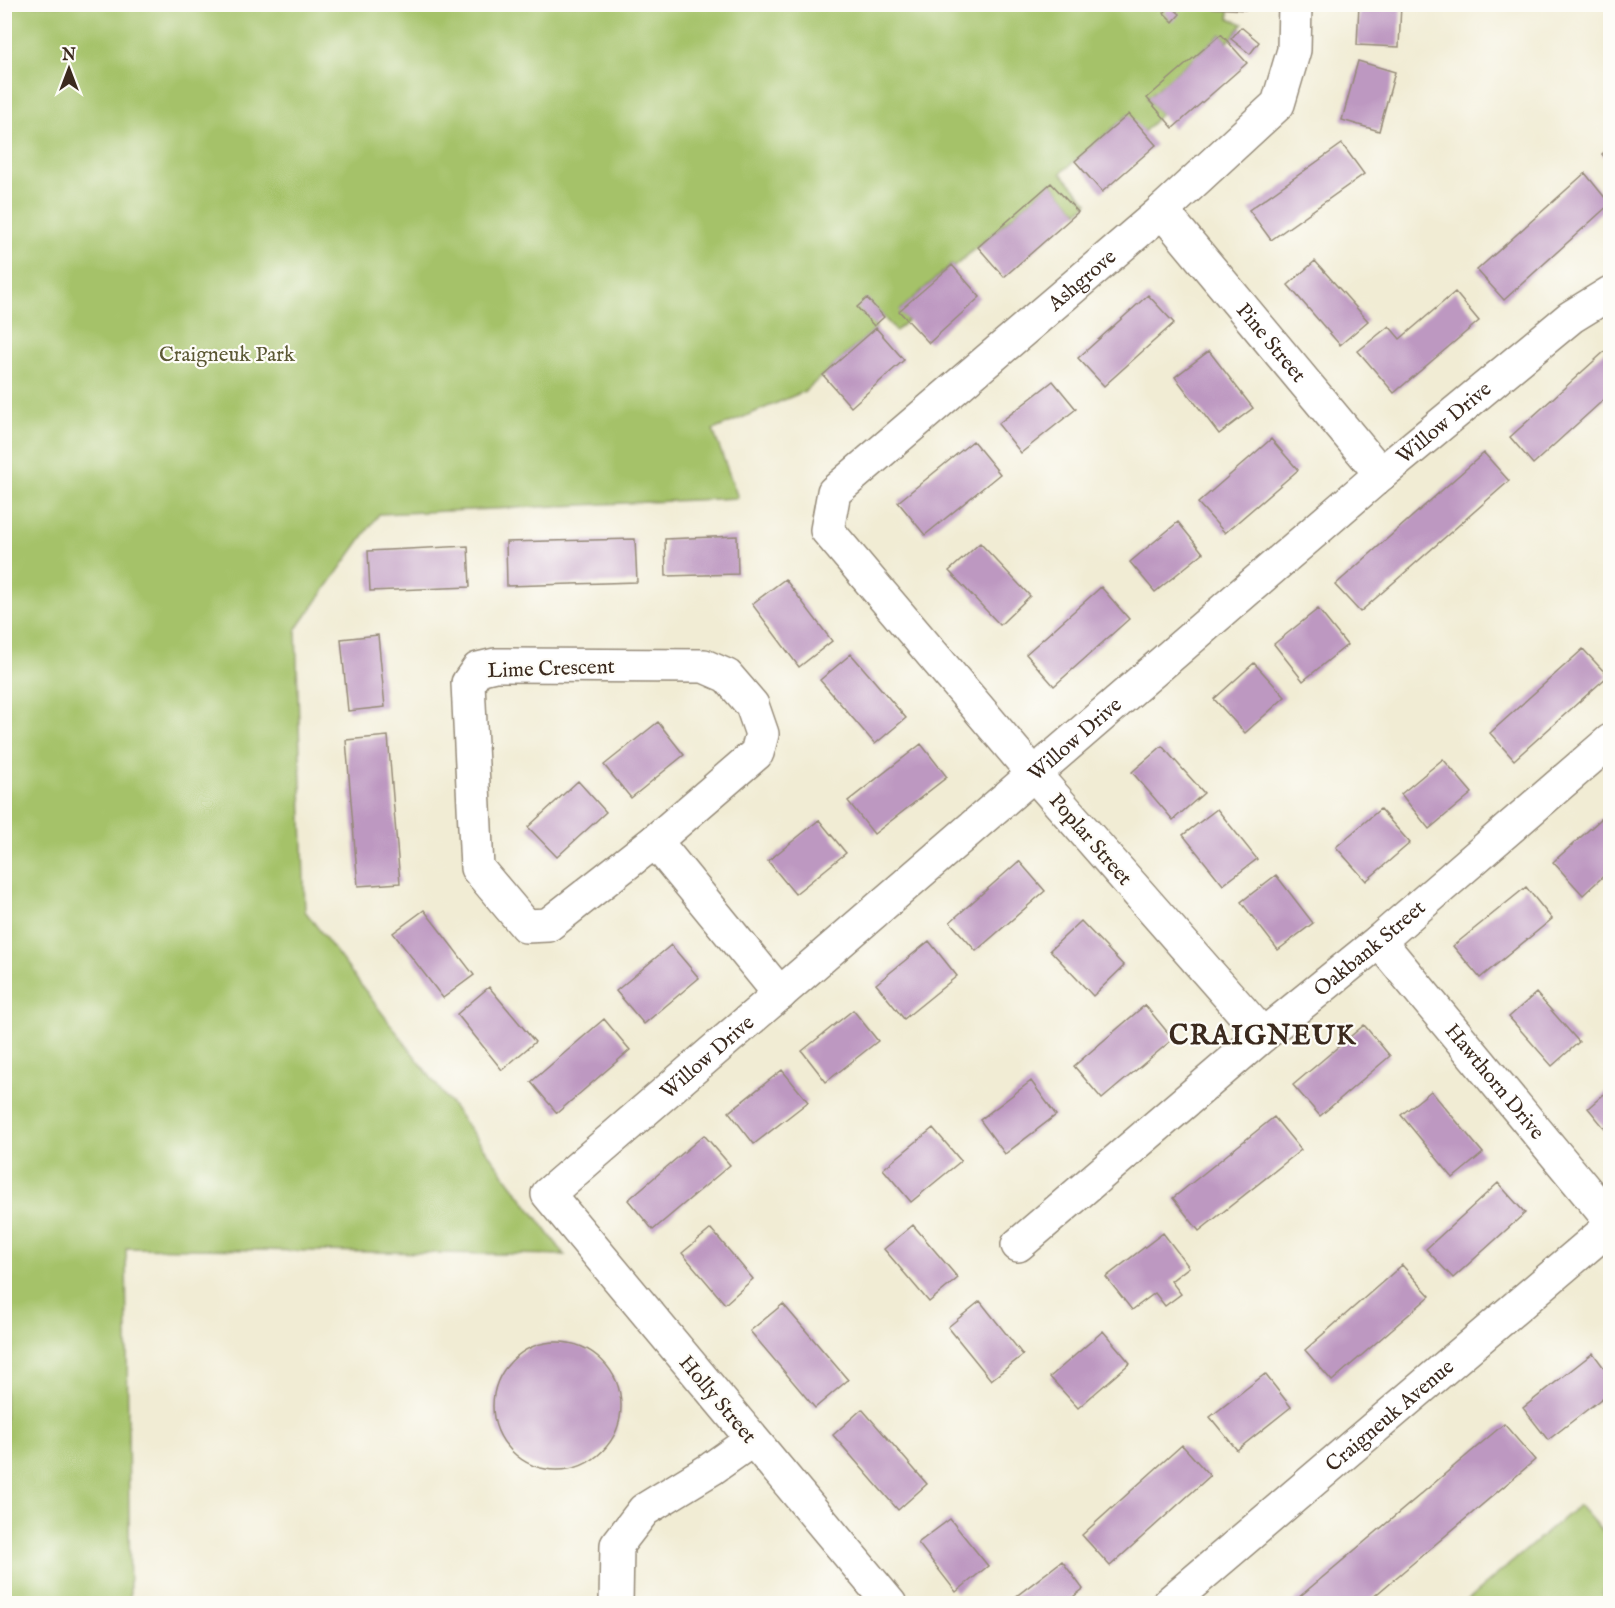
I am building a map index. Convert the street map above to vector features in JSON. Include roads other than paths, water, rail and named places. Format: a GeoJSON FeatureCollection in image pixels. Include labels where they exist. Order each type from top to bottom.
{"type":"FeatureCollection","features":[{"type":"Feature","properties":{"kind":"street","name":"Ashgrove"},"geometry":{"type":"LineString","coordinates":[[827,530],[834,492],[1162,211],[1278,104],[1294,50],[1295,4]]}},
{"type":"Feature","properties":{"kind":"street","name":"Pine Street"},"geometry":{"type":"LineString","coordinates":[[1162,211],[1381,474]]}},
{"type":"Feature","properties":{"kind":"street","name":"Willow Drive"},"geometry":{"type":"LineString","coordinates":[[548,1194],[1381,474],[1571,317],[1611,293]]}},
{"type":"Feature","properties":{"kind":"street","name":"Poplar Street"},"geometry":{"type":"LineString","coordinates":[[827,530],[1033,773],[1263,1035]]}},
{"type":"Feature","properties":{"kind":"street","name":"Lime Crescent"},"geometry":{"type":"LineString","coordinates":[[495,665],[704,666],[727,676],[752,705],[762,734],[757,753],[655,841],[548,925],[526,926],[477,868],[468,683],[478,669],[495,665]]}},
{"type":"Feature","properties":{"kind":"street","name":"Oakbank Street"},"geometry":{"type":"LineString","coordinates":[[1018,1245],[1263,1035],[1379,941],[1611,741]]}},
{"type":"Feature","properties":{"kind":"street"},"geometry":{"type":"LineString","coordinates":[[655,841],[780,994]]}},
{"type":"Feature","properties":{"kind":"street","name":"Hawthorn Drive"},"geometry":{"type":"LineString","coordinates":[[1379,941],[1611,1220]]}},
{"type":"Feature","properties":{"kind":"street","name":"Holly Street"},"geometry":{"type":"LineString","coordinates":[[548,1194],[890,1604]]}},
{"type":"Feature","properties":{"kind":"street","name":"Craigneuk Avenue"},"geometry":{"type":"LineString","coordinates":[[1168,1604],[1611,1227]]}},
{"type":"Feature","properties":{"kind":"street"},"geometry":{"type":"LineString","coordinates":[[616,1604],[617,1545],[644,1510],[711,1469],[752,1440]]}},
{"type":"Feature","properties":{"kind":"district","name":"CRAIGNEUK"},"geometry":{"type":"Point","coordinates":[1263,1035]}},
{"type":"Feature","properties":{"kind":"park label","name":"Craigneuk Park"},"geometry":{"type":"Point","coordinates":[227,354]}}]}
